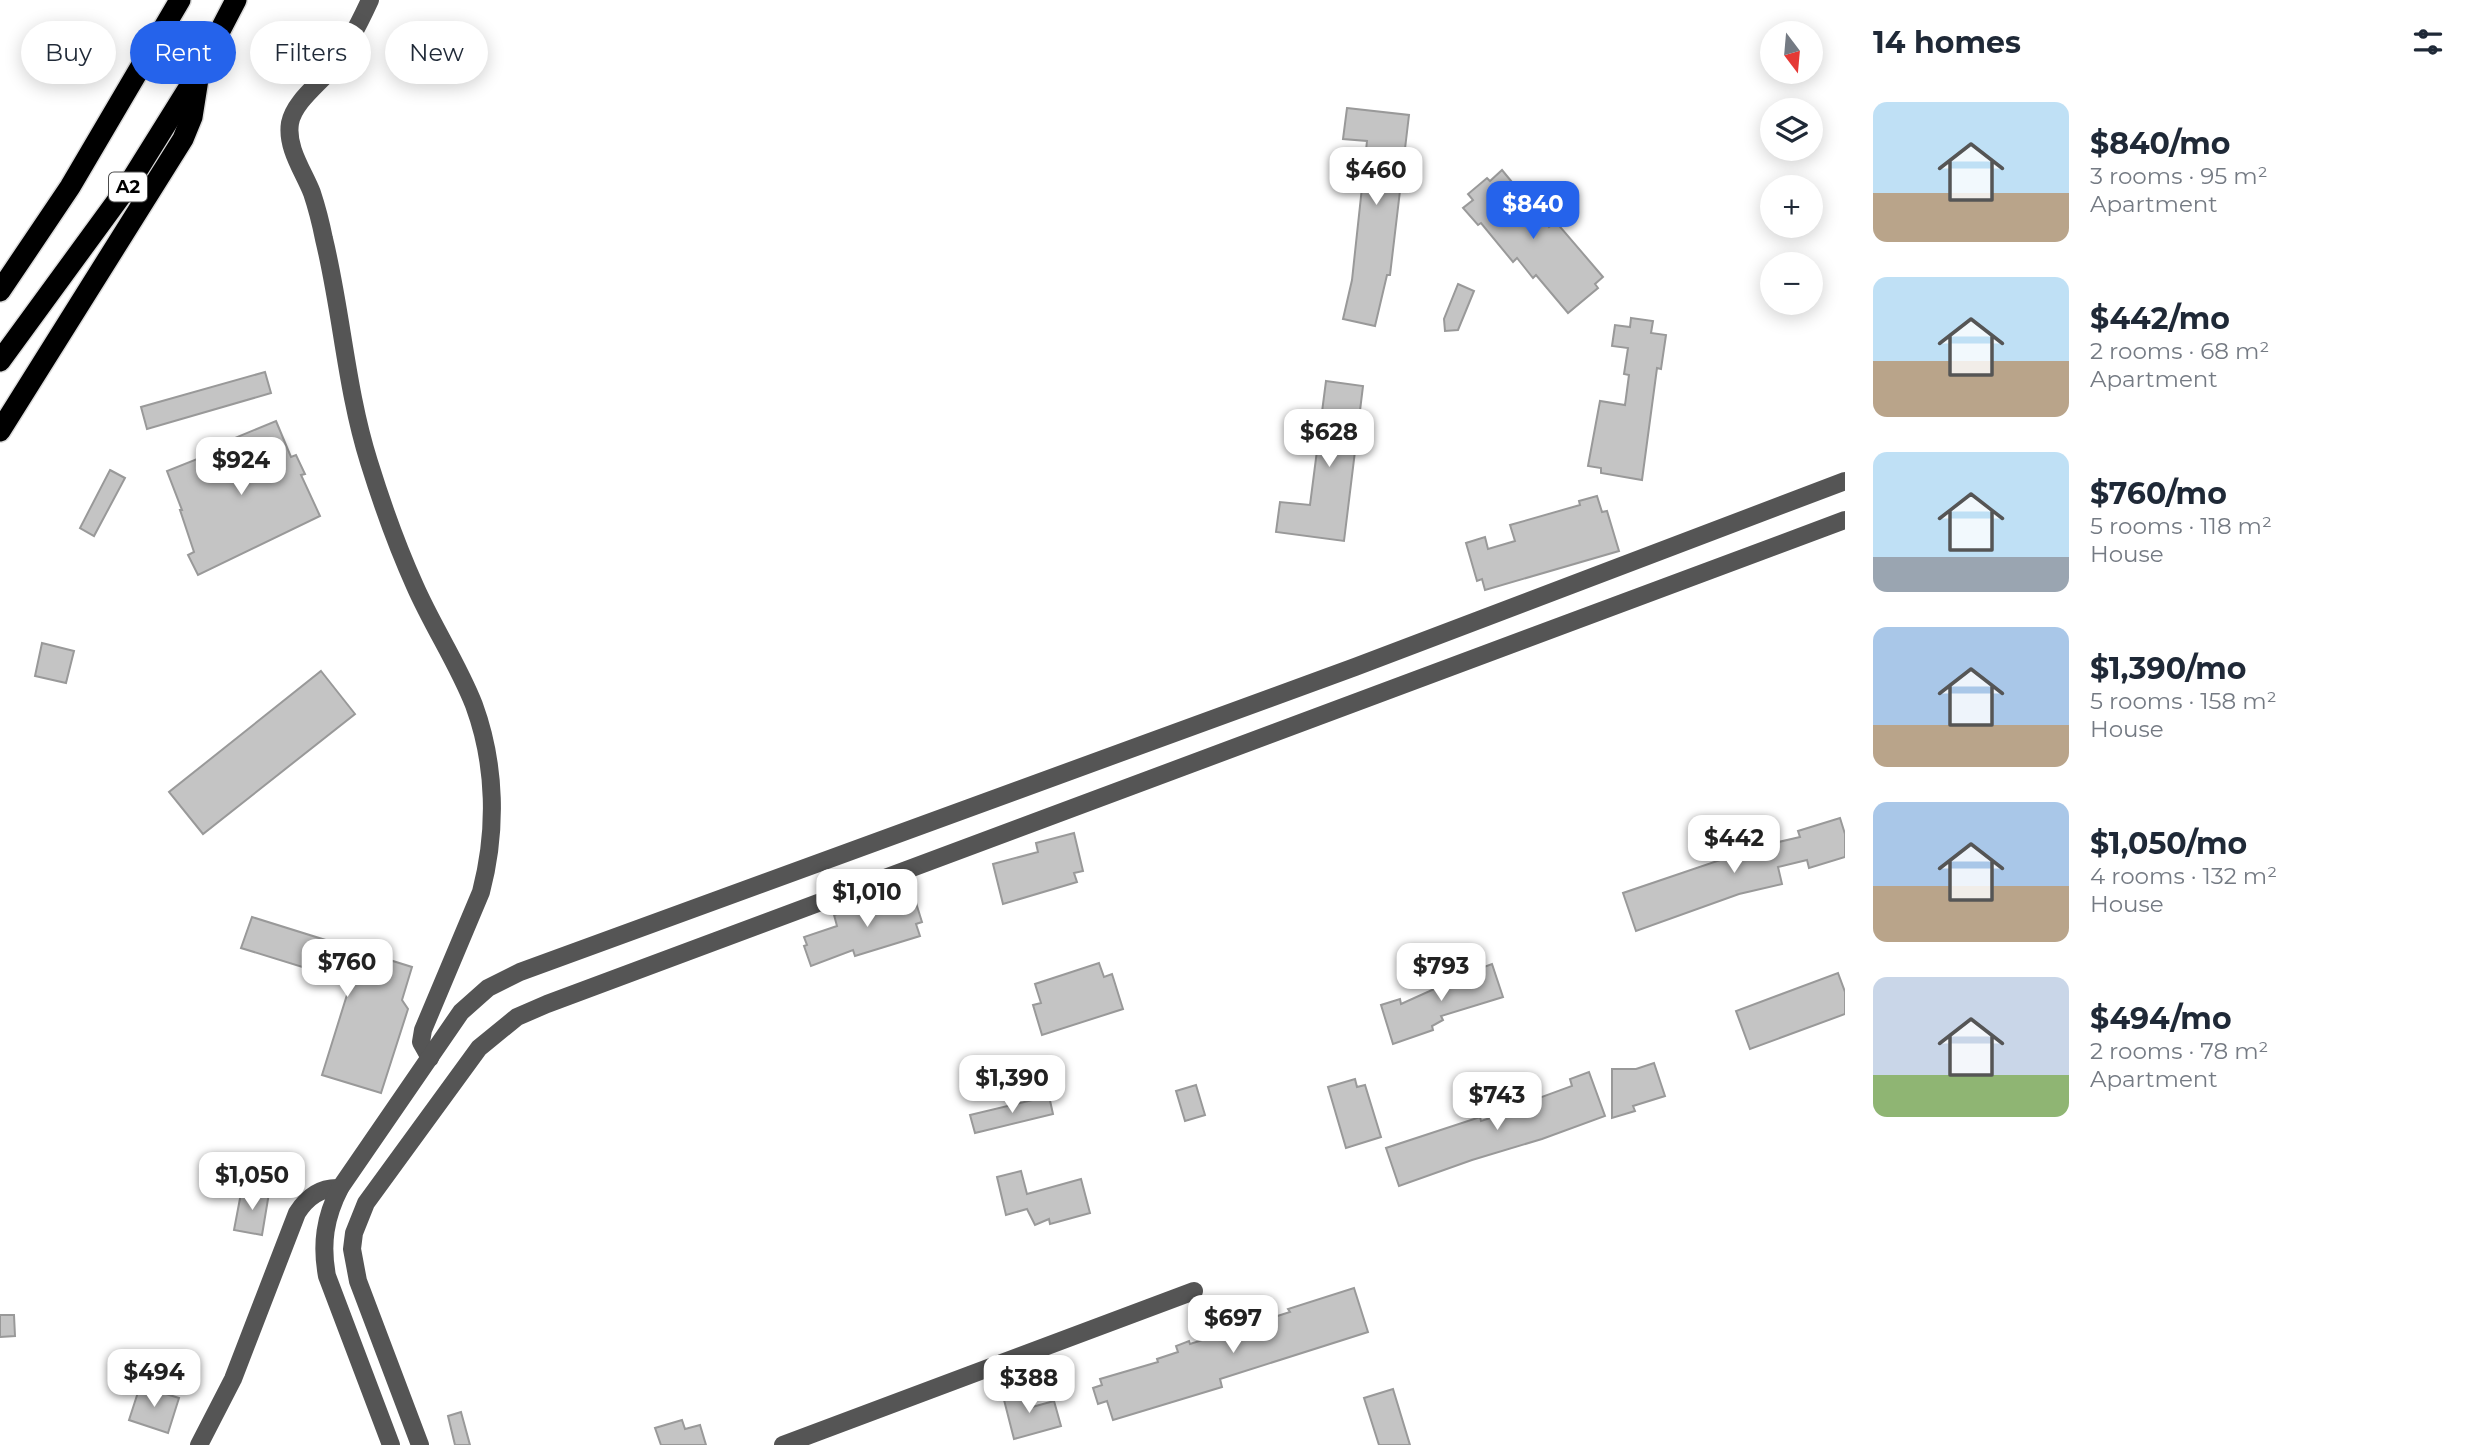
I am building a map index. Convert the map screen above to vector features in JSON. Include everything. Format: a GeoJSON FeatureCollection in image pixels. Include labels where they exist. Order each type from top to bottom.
{"type":"FeatureCollection","features":[{"type":"Feature","properties":{"kind":"highway","name":"A2"},"geometry":{"type":"LineString","coordinates":[[0,290],[70,187],[180,0]]}},
{"type":"Feature","properties":{"kind":"highway","name":"A2"},"geometry":{"type":"LineString","coordinates":[[225,21],[236,0]]}},
{"type":"Feature","properties":{"kind":"highway","name":"A2"},"geometry":{"type":"LineString","coordinates":[[0,361],[125,190],[191,84]]}},
{"type":"Feature","properties":{"kind":"highway"},"geometry":{"type":"LineString","coordinates":[[0,431],[183,139],[192,117],[196,84]]}},
{"type":"Feature","properties":{"kind":"street"},"geometry":{"type":"LineString","coordinates":[[370,0],[346,47],[331,69],[297,107],[290,126],[293,152],[319,216],[330,264],[354,409],[369,463],[415,587],[473,705],[486,746],[491,776],[492,831],[486,873],[481,892],[422,1036],[422,1047],[430,1058]]}},
{"type":"Feature","properties":{"kind":"street"},"geometry":{"type":"LineString","coordinates":[[391,1445],[332,1289],[324,1260],[325,1228],[328,1213],[340,1188],[461,1012],[481,993],[503,979],[1342,671],[1845,481]]}},
{"type":"Feature","properties":{"kind":"street"},"geometry":{"type":"LineString","coordinates":[[420,1445],[358,1282],[352,1258],[354,1233],[366,1203],[468,1061],[490,1037],[517,1017],[1845,520]]}},
{"type":"Feature","properties":{"kind":"street"},"geometry":{"type":"LineString","coordinates":[[199,1445],[233,1379],[297,1213],[310,1196],[326,1189],[340,1188]]}},
{"type":"Feature","properties":{"kind":"street"},"geometry":{"type":"LineString","coordinates":[[783,1445],[1194,1291]]}},
{"type":"Feature","properties":{"kind":"building"},"geometry":{"type":"Polygon","coordinates":[[[1347,108],[1409,115],[1390,275],[1387,275],[1375,326],[1343,319],[1352,280],[1367,141],[1343,139],[1347,108]]]}},
{"type":"Feature","properties":{"kind":"building"},"geometry":{"type":"Polygon","coordinates":[[[1502,170],[1549,227],[1556,222],[1603,277],[1595,284],[1598,288],[1568,313],[1536,275],[1533,278],[1517,258],[1513,262],[1481,223],[1478,225],[1463,208],[1473,200],[1468,194],[1487,178],[1490,181],[1502,170]]]}},
{"type":"Feature","properties":{"kind":"building"},"geometry":{"type":"Polygon","coordinates":[[[1458,284],[1474,291],[1458,330],[1445,331],[1444,319],[1458,284]]]}},
{"type":"Feature","properties":{"kind":"building"},"geometry":{"type":"Polygon","coordinates":[[[1631,318],[1653,321],[1651,333],[1666,335],[1661,369],[1657,368],[1642,480],[1601,473],[1601,468],[1588,466],[1600,401],[1625,405],[1629,375],[1624,374],[1628,348],[1612,346],[1615,325],[1630,327],[1631,318]]]}},
{"type":"Feature","properties":{"kind":"building"},"geometry":{"type":"Polygon","coordinates":[[[265,372],[271,393],[147,429],[141,407],[265,372]]]}},
{"type":"Feature","properties":{"kind":"building"},"geometry":{"type":"Polygon","coordinates":[[[1326,381],[1363,386],[1344,541],[1276,532],[1280,502],[1310,505],[1326,381]]]}},
{"type":"Feature","properties":{"kind":"building"},"geometry":{"type":"Polygon","coordinates":[[[276,421],[291,457],[296,455],[305,474],[301,475],[320,516],[198,575],[188,555],[194,552],[167,471],[220,450],[218,445],[276,421]]]}},
{"type":"Feature","properties":{"kind":"building"},"geometry":{"type":"Polygon","coordinates":[[[110,470],[125,478],[94,536],[80,528],[110,470]]]}},
{"type":"Feature","properties":{"kind":"building"},"geometry":{"type":"Polygon","coordinates":[[[1597,496],[1602,512],[1607,511],[1619,551],[1485,590],[1482,579],[1477,581],[1466,543],[1485,537],[1488,549],[1515,541],[1510,525],[1580,505],[1579,501],[1597,496]]]}},
{"type":"Feature","properties":{"kind":"building"},"geometry":{"type":"Polygon","coordinates":[[[42,643],[74,651],[66,683],[35,676],[42,643]]]}},
{"type":"Feature","properties":{"kind":"building"},"geometry":{"type":"Polygon","coordinates":[[[321,671],[355,714],[203,834],[169,792],[321,671]]]}},
{"type":"Feature","properties":{"kind":"building"},"geometry":{"type":"Polygon","coordinates":[[[1840,818],[1845,834],[1845,857],[1809,868],[1807,860],[1778,867],[1782,884],[1739,894],[1636,931],[1623,893],[1741,853],[1740,851],[1800,837],[1798,831],[1840,818]]]}},
{"type":"Feature","properties":{"kind":"building"},"geometry":{"type":"Polygon","coordinates":[[[1074,833],[1083,871],[1074,873],[1077,882],[1003,904],[993,864],[1038,852],[1036,843],[1074,833]]]}},
{"type":"Feature","properties":{"kind":"building"},"geometry":{"type":"Polygon","coordinates":[[[912,890],[922,922],[916,924],[920,936],[855,956],[853,950],[811,966],[804,946],[807,945],[804,937],[837,926],[834,915],[912,890]]]}},
{"type":"Feature","properties":{"kind":"building"},"geometry":{"type":"Polygon","coordinates":[[[252,917],[412,967],[402,1000],[408,1009],[381,1093],[322,1075],[351,982],[241,948],[252,917]]]}},
{"type":"Feature","properties":{"kind":"building"},"geometry":{"type":"Polygon","coordinates":[[[1099,963],[1104,977],[1112,974],[1123,1009],[1042,1035],[1033,1005],[1041,1003],[1035,984],[1099,963]]]}},
{"type":"Feature","properties":{"kind":"building"},"geometry":{"type":"Polygon","coordinates":[[[1492,964],[1503,997],[1441,1016],[1443,1020],[1432,1026],[1433,1030],[1393,1044],[1381,1005],[1400,999],[1401,1004],[1441,986],[1440,983],[1492,964]]]}},
{"type":"Feature","properties":{"kind":"building"},"geometry":{"type":"Polygon","coordinates":[[[1838,973],[1845,992],[1845,1014],[1750,1049],[1736,1011],[1838,973]]]}},
{"type":"Feature","properties":{"kind":"building"},"geometry":{"type":"Polygon","coordinates":[[[1654,1063],[1665,1096],[1633,1106],[1635,1111],[1612,1118],[1612,1069],[1636,1069],[1654,1063]]]}},
{"type":"Feature","properties":{"kind":"building"},"geometry":{"type":"Polygon","coordinates":[[[1589,1072],[1605,1116],[1399,1186],[1386,1148],[1480,1117],[1481,1121],[1521,1108],[1520,1105],[1572,1086],[1570,1079],[1589,1072]]]}},
{"type":"Feature","properties":{"kind":"building"},"geometry":{"type":"Polygon","coordinates":[[[1355,1079],[1357,1087],[1365,1085],[1381,1137],[1346,1148],[1328,1087],[1355,1079]]]}},
{"type":"Feature","properties":{"kind":"building"},"geometry":{"type":"Polygon","coordinates":[[[1196,1085],[1205,1115],[1185,1121],[1176,1091],[1196,1085]]]}},
{"type":"Feature","properties":{"kind":"building"},"geometry":{"type":"Polygon","coordinates":[[[1049,1096],[1053,1114],[975,1133],[970,1115],[1049,1096]]]}},
{"type":"Feature","properties":{"kind":"building"},"geometry":{"type":"Polygon","coordinates":[[[1021,1171],[1027,1194],[1081,1179],[1090,1213],[1050,1224],[1049,1219],[1035,1225],[1027,1209],[1006,1215],[997,1177],[1021,1171]]]}},
{"type":"Feature","properties":{"kind":"building"},"geometry":{"type":"Polygon","coordinates":[[[242,1188],[269,1193],[262,1235],[234,1230],[242,1188]]]}},
{"type":"Feature","properties":{"kind":"building"},"geometry":{"type":"Polygon","coordinates":[[[1354,1288],[1368,1332],[1220,1379],[1222,1387],[1113,1420],[1107,1401],[1098,1404],[1093,1388],[1102,1385],[1100,1379],[1158,1362],[1157,1359],[1178,1352],[1176,1346],[1189,1341],[1190,1344],[1290,1312],[1288,1309],[1354,1288]]]}},
{"type":"Feature","properties":{"kind":"building"},"geometry":{"type":"Polygon","coordinates":[[[0,1315],[14,1315],[15,1336],[0,1337],[0,1315]]]}},
{"type":"Feature","properties":{"kind":"building"},"geometry":{"type":"Polygon","coordinates":[[[140,1386],[179,1398],[168,1433],[129,1420],[140,1386]]]}},
{"type":"Feature","properties":{"kind":"building"},"geometry":{"type":"Polygon","coordinates":[[[1019,1386],[1032,1407],[1054,1401],[1061,1426],[1014,1439],[1003,1396],[1019,1386]]]}},
{"type":"Feature","properties":{"kind":"building"},"geometry":{"type":"Polygon","coordinates":[[[1393,1389],[1410,1445],[1379,1445],[1364,1398],[1393,1389]]]}},
{"type":"Feature","properties":{"kind":"building"},"geometry":{"type":"Polygon","coordinates":[[[461,1412],[470,1445],[455,1445],[448,1416],[461,1412]]]}},
{"type":"Feature","properties":{"kind":"building"},"geometry":{"type":"Polygon","coordinates":[[[682,1420],[685,1429],[700,1425],[706,1445],[661,1445],[655,1428],[682,1420]]]}}]}
